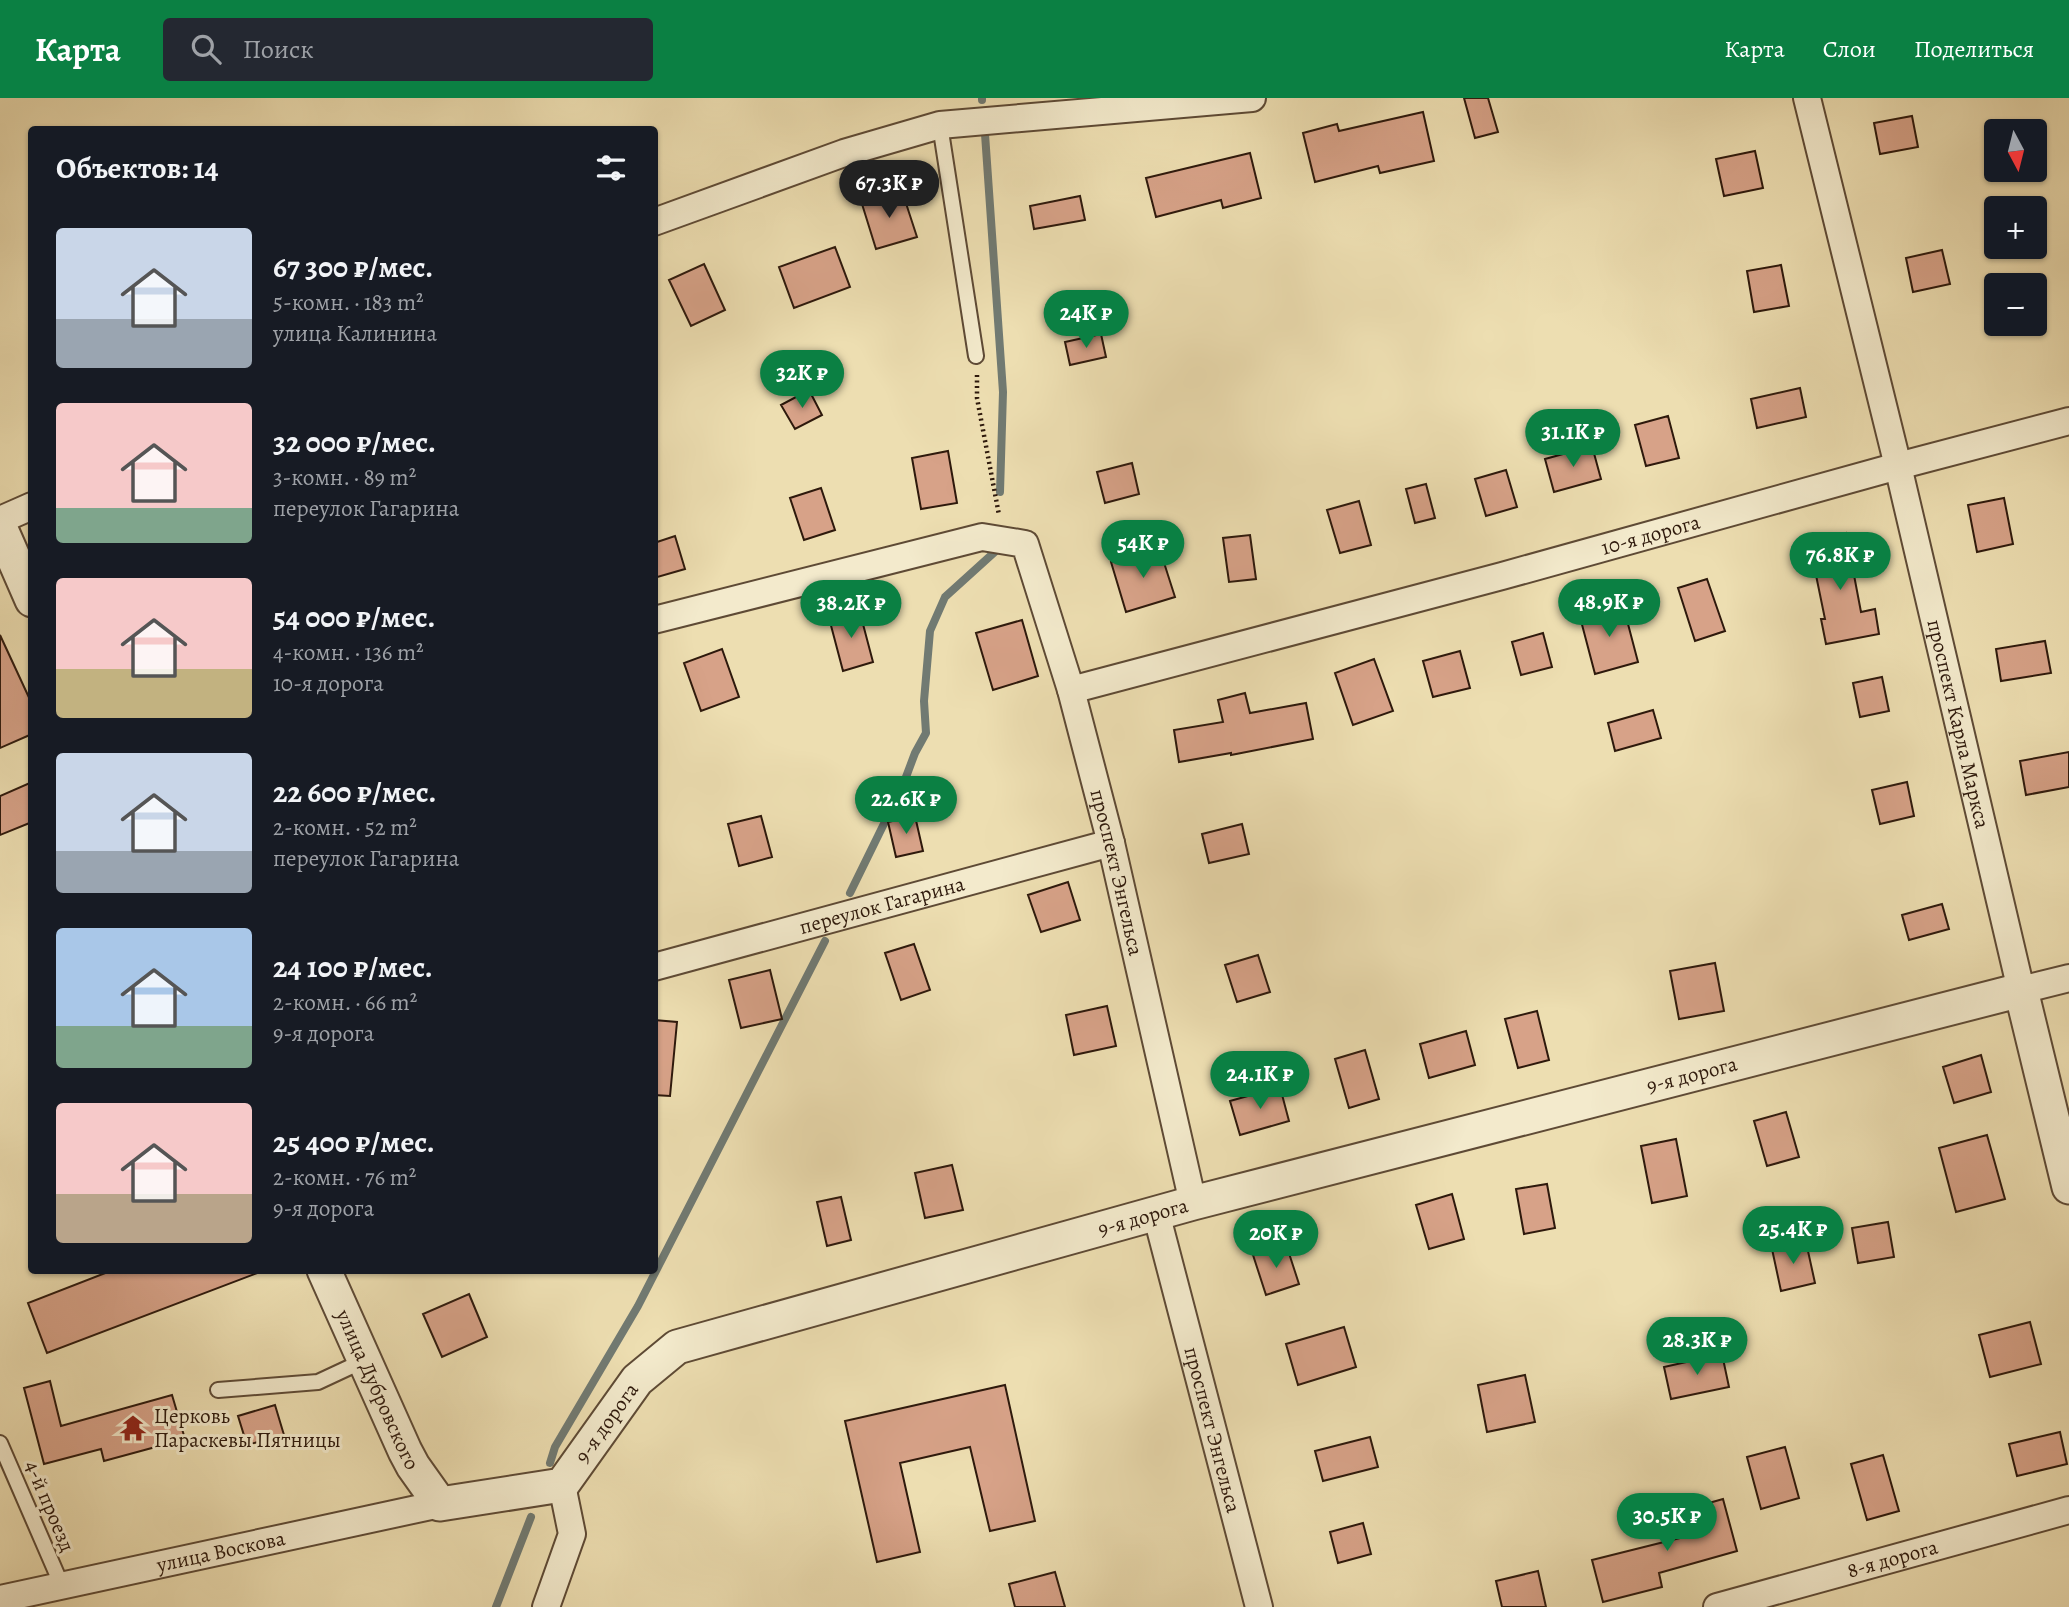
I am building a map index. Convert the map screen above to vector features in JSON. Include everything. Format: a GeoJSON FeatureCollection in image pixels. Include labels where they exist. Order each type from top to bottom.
{"type":"FeatureCollection","features":[{"type":"Feature","properties":{"kind":"street"},"geometry":{"type":"LineString","coordinates":[[658,221],[845,153],[940,125],[1252,98]]}},
{"type":"Feature","properties":{"kind":"street","name":"проспект Карла Маркса"},"geometry":{"type":"LineString","coordinates":[[1807,98],[1898,466],[2069,1187]]}},
{"type":"Feature","properties":{"kind":"street","name":"10-я дорога"},"geometry":{"type":"LineString","coordinates":[[1071,690],[2069,421]]}},
{"type":"Feature","properties":{"kind":"street"},"geometry":{"type":"LineString","coordinates":[[0,520],[28,508]]}},
{"type":"Feature","properties":{"kind":"street"},"geometry":{"type":"LineString","coordinates":[[0,527],[28,591]]}},
{"type":"Feature","properties":{"kind":"street"},"geometry":{"type":"LineString","coordinates":[[658,619],[982,537],[1017,543]]}},
{"type":"Feature","properties":{"kind":"street","name":"проспект Энгельса"},"geometry":{"type":"LineString","coordinates":[[1017,543],[1071,690],[1111,843],[1194,1203]]}},
{"type":"Feature","properties":{"kind":"street","name":"переулок Гагарина"},"geometry":{"type":"LineString","coordinates":[[658,966],[1111,843]]}},
{"type":"Feature","properties":{"kind":"street","name":"9-я дорога"},"geometry":{"type":"LineString","coordinates":[[440,1504],[562,1485],[636,1380],[677,1347],[1156,1213],[2069,978]]}},
{"type":"Feature","properties":{"kind":"street","name":"проспект Энгельса"},"geometry":{"type":"LineString","coordinates":[[1156,1213],[1259,1607]]}},
{"type":"Feature","properties":{"kind":"street","name":"улица Дубровского"},"geometry":{"type":"LineString","coordinates":[[326,1274],[409,1458],[440,1504]]}},
{"type":"Feature","properties":{"kind":"street"},"geometry":{"type":"LineString","coordinates":[[546,1607],[572,1534],[562,1485]]}},
{"type":"Feature","properties":{"kind":"street","name":"улица Воскова"},"geometry":{"type":"LineString","coordinates":[[0,1599],[440,1504]]}},
{"type":"Feature","properties":{"kind":"street","name":"8-я дорога"},"geometry":{"type":"LineString","coordinates":[[1717,1607],[2069,1510]]}},
{"type":"Feature","properties":{"kind":"lane"},"geometry":{"type":"LineString","coordinates":[[940,125],[976,356]]}},
{"type":"Feature","properties":{"kind":"lane"},"geometry":{"type":"LineString","coordinates":[[218,1390],[318,1382],[363,1361]]}},
{"type":"Feature","properties":{"kind":"lane","name":"4-й проезд"},"geometry":{"type":"LineString","coordinates":[[0,1443],[62,1586]]}},
{"type":"Feature","properties":{"kind":"path"},"geometry":{"type":"LineString","coordinates":[[977,398],[998,512],[1017,543]]}},
{"type":"Feature","properties":{"kind":"building"},"geometry":{"type":"Polygon","coordinates":[[[1464,98],[1488,98],[1498,132],[1475,138],[1464,98]]]}},
{"type":"Feature","properties":{"kind":"building"},"geometry":{"type":"Polygon","coordinates":[[[1423,112],[1434,161],[1380,173],[1378,166],[1315,182],[1303,133],[1337,124],[1339,131],[1423,112]]]}},
{"type":"Feature","properties":{"kind":"building"},"geometry":{"type":"Polygon","coordinates":[[[1912,116],[1918,147],[1880,154],[1874,123],[1912,116]]]}},
{"type":"Feature","properties":{"kind":"building"},"geometry":{"type":"Polygon","coordinates":[[[1755,151],[1763,188],[1724,196],[1716,159],[1755,151]]]}},
{"type":"Feature","properties":{"kind":"building"},"geometry":{"type":"Polygon","coordinates":[[[1250,153],[1261,198],[1223,208],[1221,200],[1156,217],[1146,178],[1250,153]]]}},
{"type":"Feature","properties":{"kind":"building"},"geometry":{"type":"Polygon","coordinates":[[[902,191],[917,237],[876,249],[862,204],[902,191]]]}},
{"type":"Feature","properties":{"kind":"building"},"geometry":{"type":"Polygon","coordinates":[[[1080,196],[1085,220],[1034,229],[1030,206],[1080,196]]]}},
{"type":"Feature","properties":{"kind":"building"},"geometry":{"type":"Polygon","coordinates":[[[835,247],[850,287],[794,308],[779,267],[835,247]]]}},
{"type":"Feature","properties":{"kind":"building"},"geometry":{"type":"Polygon","coordinates":[[[1942,250],[1950,284],[1913,292],[1906,258],[1942,250]]]}},
{"type":"Feature","properties":{"kind":"building"},"geometry":{"type":"Polygon","coordinates":[[[704,264],[725,310],[691,326],[669,280],[704,264]]]}},
{"type":"Feature","properties":{"kind":"building"},"geometry":{"type":"Polygon","coordinates":[[[1781,265],[1789,306],[1754,312],[1747,271],[1781,265]]]}},
{"type":"Feature","properties":{"kind":"building"},"geometry":{"type":"Polygon","coordinates":[[[1101,334],[1106,357],[1070,365],[1065,342],[1101,334]]]}},
{"type":"Feature","properties":{"kind":"building"},"geometry":{"type":"Polygon","coordinates":[[[1800,388],[1806,417],[1757,428],[1751,399],[1800,388]]]}},
{"type":"Feature","properties":{"kind":"building"},"geometry":{"type":"Polygon","coordinates":[[[809,390],[822,415],[795,429],[781,405],[809,390]]]}},
{"type":"Feature","properties":{"kind":"building"},"geometry":{"type":"Polygon","coordinates":[[[1668,416],[1679,458],[1646,466],[1635,425],[1668,416]]]}},
{"type":"Feature","properties":{"kind":"building"},"geometry":{"type":"Polygon","coordinates":[[[1592,446],[1601,479],[1554,492],[1545,459],[1592,446]]]}},
{"type":"Feature","properties":{"kind":"building"},"geometry":{"type":"Polygon","coordinates":[[[948,451],[957,503],[921,509],[912,458],[948,451]]]}},
{"type":"Feature","properties":{"kind":"building"},"geometry":{"type":"Polygon","coordinates":[[[1132,463],[1139,494],[1105,503],[1097,472],[1132,463]]]}},
{"type":"Feature","properties":{"kind":"building"},"geometry":{"type":"Polygon","coordinates":[[[1506,470],[1517,507],[1486,516],[1475,479],[1506,470]]]}},
{"type":"Feature","properties":{"kind":"building"},"geometry":{"type":"Polygon","coordinates":[[[1426,484],[1435,518],[1415,523],[1406,489],[1426,484]]]}},
{"type":"Feature","properties":{"kind":"building"},"geometry":{"type":"Polygon","coordinates":[[[821,488],[835,530],[804,540],[790,498],[821,488]]]}},
{"type":"Feature","properties":{"kind":"building"},"geometry":{"type":"Polygon","coordinates":[[[2004,498],[2013,544],[1977,552],[1968,505],[2004,498]]]}},
{"type":"Feature","properties":{"kind":"building"},"geometry":{"type":"Polygon","coordinates":[[[1359,501],[1371,545],[1340,553],[1327,510],[1359,501]]]}},
{"type":"Feature","properties":{"kind":"building"},"geometry":{"type":"Polygon","coordinates":[[[1846,533],[1861,612],[1875,609],[1879,634],[1826,644],[1821,619],[1825,619],[1809,541],[1846,533]]]}},
{"type":"Feature","properties":{"kind":"building"},"geometry":{"type":"Polygon","coordinates":[[[1250,535],[1256,579],[1229,582],[1223,538],[1250,535]]]}},
{"type":"Feature","properties":{"kind":"building"},"geometry":{"type":"Polygon","coordinates":[[[675,536],[685,569],[658,577],[658,542],[675,536]]]}},
{"type":"Feature","properties":{"kind":"building"},"geometry":{"type":"Polygon","coordinates":[[[1159,547],[1175,597],[1126,612],[1111,562],[1159,547]]]}},
{"type":"Feature","properties":{"kind":"building"},"geometry":{"type":"Polygon","coordinates":[[[1707,579],[1725,631],[1695,641],[1678,588],[1707,579]]]}},
{"type":"Feature","properties":{"kind":"building"},"geometry":{"type":"Polygon","coordinates":[[[1623,605],[1638,662],[1595,674],[1580,617],[1623,605]]]}},
{"type":"Feature","properties":{"kind":"building"},"geometry":{"type":"Polygon","coordinates":[[[859,609],[873,662],[843,671],[829,618],[859,609]]]}},
{"type":"Feature","properties":{"kind":"building"},"geometry":{"type":"Polygon","coordinates":[[[1022,620],[1038,676],[993,690],[976,633],[1022,620]]]}},
{"type":"Feature","properties":{"kind":"building"},"geometry":{"type":"Polygon","coordinates":[[[1543,633],[1552,667],[1521,675],[1512,642],[1543,633]]]}},
{"type":"Feature","properties":{"kind":"building"},"geometry":{"type":"Polygon","coordinates":[[[0,635],[28,695],[28,736],[0,748],[0,635]]]}},
{"type":"Feature","properties":{"kind":"building"},"geometry":{"type":"Polygon","coordinates":[[[2045,641],[2051,673],[2001,681],[1996,649],[2045,641]]]}},
{"type":"Feature","properties":{"kind":"building"},"geometry":{"type":"Polygon","coordinates":[[[722,649],[739,697],[701,711],[684,663],[722,649]]]}},
{"type":"Feature","properties":{"kind":"building"},"geometry":{"type":"Polygon","coordinates":[[[1460,651],[1470,688],[1433,697],[1423,661],[1460,651]]]}},
{"type":"Feature","properties":{"kind":"building"},"geometry":{"type":"Polygon","coordinates":[[[1374,659],[1393,711],[1353,725],[1335,673],[1374,659]]]}},
{"type":"Feature","properties":{"kind":"building"},"geometry":{"type":"Polygon","coordinates":[[[1882,677],[1889,711],[1860,717],[1853,683],[1882,677]]]}},
{"type":"Feature","properties":{"kind":"building"},"geometry":{"type":"Polygon","coordinates":[[[1245,693],[1250,713],[1306,703],[1313,739],[1179,762],[1174,730],[1223,722],[1218,700],[1245,693]]]}},
{"type":"Feature","properties":{"kind":"building"},"geometry":{"type":"Polygon","coordinates":[[[1653,710],[1661,738],[1615,751],[1608,723],[1653,710]]]}},
{"type":"Feature","properties":{"kind":"building"},"geometry":{"type":"Polygon","coordinates":[[[2069,752],[2069,787],[2026,795],[2020,761],[2069,752]]]}},
{"type":"Feature","properties":{"kind":"building"},"geometry":{"type":"Polygon","coordinates":[[[1907,782],[1914,816],[1880,824],[1872,790],[1907,782]]]}},
{"type":"Feature","properties":{"kind":"building"},"geometry":{"type":"Polygon","coordinates":[[[28,784],[28,824],[0,835],[0,796],[28,784]]]}},
{"type":"Feature","properties":{"kind":"building"},"geometry":{"type":"Polygon","coordinates":[[[761,816],[772,857],[739,866],[728,824],[761,816]]]}},
{"type":"Feature","properties":{"kind":"building"},"geometry":{"type":"Polygon","coordinates":[[[915,816],[923,851],[896,857],[888,822],[915,816]]]}},
{"type":"Feature","properties":{"kind":"building"},"geometry":{"type":"Polygon","coordinates":[[[1242,824],[1249,854],[1209,863],[1202,834],[1242,824]]]}},
{"type":"Feature","properties":{"kind":"building"},"geometry":{"type":"Polygon","coordinates":[[[1068,882],[1080,920],[1041,932],[1028,895],[1068,882]]]}},
{"type":"Feature","properties":{"kind":"building"},"geometry":{"type":"Polygon","coordinates":[[[1942,904],[1949,929],[1909,940],[1902,915],[1942,904]]]}},
{"type":"Feature","properties":{"kind":"building"},"geometry":{"type":"Polygon","coordinates":[[[914,944],[930,990],[901,1000],[885,953],[914,944]]]}},
{"type":"Feature","properties":{"kind":"building"},"geometry":{"type":"Polygon","coordinates":[[[1258,955],[1270,992],[1237,1002],[1225,965],[1258,955]]]}},
{"type":"Feature","properties":{"kind":"building"},"geometry":{"type":"Polygon","coordinates":[[[1715,963],[1724,1011],[1679,1019],[1670,971],[1715,963]]]}},
{"type":"Feature","properties":{"kind":"building"},"geometry":{"type":"Polygon","coordinates":[[[770,970],[782,1019],[741,1028],[729,980],[770,970]]]}},
{"type":"Feature","properties":{"kind":"building"},"geometry":{"type":"Polygon","coordinates":[[[1107,1006],[1116,1046],[1074,1055],[1066,1015],[1107,1006]]]}},
{"type":"Feature","properties":{"kind":"building"},"geometry":{"type":"Polygon","coordinates":[[[1537,1011],[1549,1060],[1518,1068],[1505,1019],[1537,1011]]]}},
{"type":"Feature","properties":{"kind":"building"},"geometry":{"type":"Polygon","coordinates":[[[658,1020],[677,1022],[670,1096],[658,1095],[658,1020]]]}},
{"type":"Feature","properties":{"kind":"building"},"geometry":{"type":"Polygon","coordinates":[[[1466,1031],[1475,1065],[1429,1078],[1420,1044],[1466,1031]]]}},
{"type":"Feature","properties":{"kind":"building"},"geometry":{"type":"Polygon","coordinates":[[[1365,1050],[1379,1099],[1349,1108],[1335,1059],[1365,1050]]]}},
{"type":"Feature","properties":{"kind":"building"},"geometry":{"type":"Polygon","coordinates":[[[1981,1055],[1991,1092],[1954,1103],[1943,1067],[1981,1055]]]}},
{"type":"Feature","properties":{"kind":"building"},"geometry":{"type":"Polygon","coordinates":[[[1280,1087],[1289,1121],[1240,1135],[1230,1101],[1280,1087]]]}},
{"type":"Feature","properties":{"kind":"building"},"geometry":{"type":"Polygon","coordinates":[[[1786,1112],[1799,1157],[1767,1166],[1754,1121],[1786,1112]]]}},
{"type":"Feature","properties":{"kind":"building"},"geometry":{"type":"Polygon","coordinates":[[[1987,1135],[2005,1199],[1956,1212],[1939,1148],[1987,1135]]]}},
{"type":"Feature","properties":{"kind":"building"},"geometry":{"type":"Polygon","coordinates":[[[1676,1139],[1687,1196],[1652,1203],[1641,1146],[1676,1139]]]}},
{"type":"Feature","properties":{"kind":"building"},"geometry":{"type":"Polygon","coordinates":[[[952,1165],[963,1210],[925,1218],[915,1173],[952,1165]]]}},
{"type":"Feature","properties":{"kind":"building"},"geometry":{"type":"Polygon","coordinates":[[[1547,1184],[1555,1228],[1524,1234],[1516,1189],[1547,1184]]]}},
{"type":"Feature","properties":{"kind":"building"},"geometry":{"type":"Polygon","coordinates":[[[1452,1194],[1464,1239],[1429,1249],[1416,1205],[1452,1194]]]}},
{"type":"Feature","properties":{"kind":"building"},"geometry":{"type":"Polygon","coordinates":[[[841,1197],[851,1240],[827,1246],[817,1202],[841,1197]]]}},
{"type":"Feature","properties":{"kind":"building"},"geometry":{"type":"Polygon","coordinates":[[[1888,1222],[1894,1257],[1858,1263],[1852,1228],[1888,1222]]]}},
{"type":"Feature","properties":{"kind":"building"},"geometry":{"type":"Polygon","coordinates":[[[1806,1242],[1815,1283],[1781,1291],[1772,1249],[1806,1242]]]}},
{"type":"Feature","properties":{"kind":"building"},"geometry":{"type":"Polygon","coordinates":[[[1286,1244],[1299,1284],[1266,1295],[1253,1255],[1286,1244]]]}},
{"type":"Feature","properties":{"kind":"building"},"geometry":{"type":"Polygon","coordinates":[[[103,1274],[255,1274],[47,1353],[28,1303],[103,1274]]]}},
{"type":"Feature","properties":{"kind":"building"},"geometry":{"type":"Polygon","coordinates":[[[469,1294],[487,1337],[442,1357],[423,1314],[469,1294]]]}},
{"type":"Feature","properties":{"kind":"building"},"geometry":{"type":"Polygon","coordinates":[[[2030,1322],[2041,1364],[1990,1377],[1979,1335],[2030,1322]]]}},
{"type":"Feature","properties":{"kind":"building"},"geometry":{"type":"Polygon","coordinates":[[[1344,1327],[1356,1367],[1298,1385],[1286,1344],[1344,1327]]]}},
{"type":"Feature","properties":{"kind":"building"},"geometry":{"type":"Polygon","coordinates":[[[1722,1354],[1729,1387],[1671,1399],[1664,1367],[1722,1354]]]}},
{"type":"Feature","properties":{"kind":"building"},"geometry":{"type":"Polygon","coordinates":[[[1525,1375],[1535,1422],[1487,1432],[1478,1385],[1525,1375]]]}},
{"type":"Feature","properties":{"kind":"building"},"geometry":{"type":"Polygon","coordinates":[[[50,1381],[61,1426],[172,1395],[185,1439],[104,1461],[101,1449],[44,1464],[24,1388],[50,1381]]]}},
{"type":"Feature","properties":{"kind":"building"},"geometry":{"type":"Polygon","coordinates":[[[1005,1385],[1035,1521],[990,1531],[970,1447],[900,1463],[920,1552],[877,1562],[845,1421],[1005,1385]]]}},
{"type":"Feature","properties":{"kind":"building"},"geometry":{"type":"Polygon","coordinates":[[[275,1405],[284,1435],[247,1445],[238,1416],[275,1405]]]}},
{"type":"Feature","properties":{"kind":"building"},"geometry":{"type":"Polygon","coordinates":[[[2060,1432],[2067,1464],[2017,1476],[2009,1444],[2060,1432]]]}},
{"type":"Feature","properties":{"kind":"building"},"geometry":{"type":"Polygon","coordinates":[[[1370,1437],[1378,1467],[1323,1481],[1315,1451],[1370,1437]]]}},
{"type":"Feature","properties":{"kind":"building"},"geometry":{"type":"Polygon","coordinates":[[[1785,1447],[1799,1498],[1761,1509],[1747,1457],[1785,1447]]]}},
{"type":"Feature","properties":{"kind":"building"},"geometry":{"type":"Polygon","coordinates":[[[1883,1455],[1899,1511],[1867,1520],[1851,1464],[1883,1455]]]}},
{"type":"Feature","properties":{"kind":"building"},"geometry":{"type":"Polygon","coordinates":[[[1723,1499],[1737,1551],[1659,1573],[1662,1587],[1603,1602],[1592,1560],[1684,1537],[1677,1512],[1723,1499]]]}},
{"type":"Feature","properties":{"kind":"building"},"geometry":{"type":"Polygon","coordinates":[[[1363,1523],[1371,1554],[1338,1563],[1330,1532],[1363,1523]]]}},
{"type":"Feature","properties":{"kind":"building"},"geometry":{"type":"Polygon","coordinates":[[[1538,1571],[1546,1607],[1502,1607],[1496,1581],[1538,1571]]]}},
{"type":"Feature","properties":{"kind":"building"},"geometry":{"type":"Polygon","coordinates":[[[1055,1572],[1065,1607],[1015,1607],[1009,1584],[1055,1572]]]}},
{"type":"Feature","properties":{"kind":"waterway"},"geometry":{"type":"LineString","coordinates":[[985,134],[1003,392],[1000,492]]}},
{"type":"Feature","properties":{"kind":"waterway"},"geometry":{"type":"LineString","coordinates":[[850,893],[926,733],[924,701],[930,631],[945,597],[998,549]]}},
{"type":"Feature","properties":{"kind":"waterway"},"geometry":{"type":"LineString","coordinates":[[658,1267],[825,941]]}},
{"type":"Feature","properties":{"kind":"waterway"},"geometry":{"type":"LineString","coordinates":[[550,1463],[555,1447],[654,1274]]}},
{"type":"Feature","properties":{"kind":"waterway"},"geometry":{"type":"LineString","coordinates":[[496,1607],[531,1517]]}},
{"type":"Feature","properties":{"kind":"place","name":"Церковь Параскевы Пятницы"},"geometry":{"type":"Point","coordinates":[133,1428]}}]}
